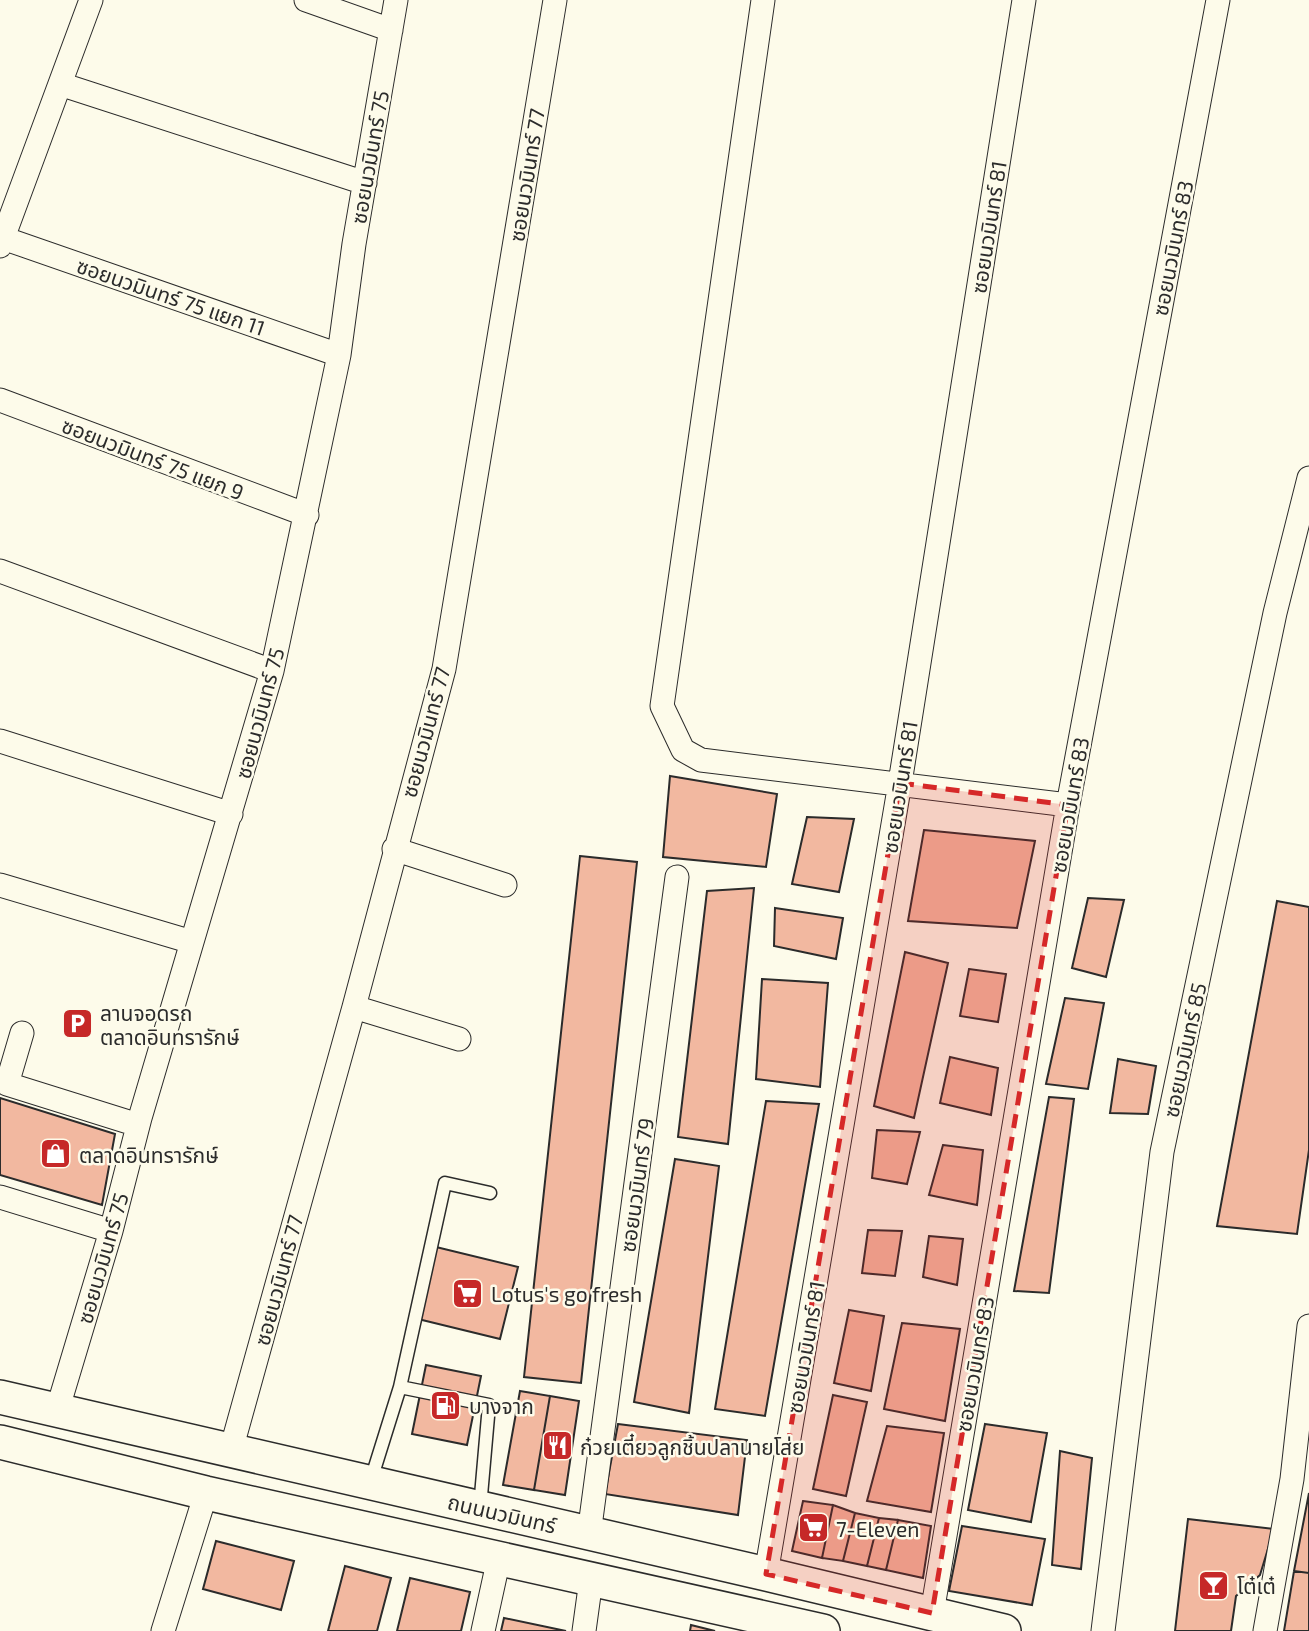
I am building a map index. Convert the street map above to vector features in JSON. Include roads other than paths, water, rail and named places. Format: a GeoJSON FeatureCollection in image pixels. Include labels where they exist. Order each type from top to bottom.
{"type":"FeatureCollection","features":[{"type":"Feature","properties":{"kind":"main road","name":"ถนนนวมินทร์"},"geometry":{"type":"LineString","coordinates":[[0,1397],[1004,1631]]}},
{"type":"Feature","properties":{"kind":"main road"},"geometry":{"type":"LineString","coordinates":[[0,1442],[206,1493],[499,1558],[766,1625],[823,1631]]}},
{"type":"Feature","properties":{"kind":"main road"},"geometry":{"type":"LineString","coordinates":[[499,1558],[512,1516]]}},
{"type":"Feature","properties":{"kind":"street"},"geometry":{"type":"LineString","coordinates":[[1,242],[91,0]]}},
{"type":"Feature","properties":{"kind":"street"},"geometry":{"type":"LineString","coordinates":[[306,0],[391,30]]}},
{"type":"Feature","properties":{"kind":"street","name":"ซอยนวมินทร์ 75"},"geometry":{"type":"LineString","coordinates":[[57,1410],[272,671],[339,355],[354,244],[396,0]]}},
{"type":"Feature","properties":{"kind":"street","name":"ซอยนวมินทร์ 77"},"geometry":{"type":"LineString","coordinates":[[231,1450],[354,1007],[443,669],[555,0]]}},
{"type":"Feature","properties":{"kind":"street"},"geometry":{"type":"LineString","coordinates":[[763,0],[662,706],[683,750],[701,760],[1068,804]]}},
{"type":"Feature","properties":{"kind":"street","name":"ซอยนวมินทร์ 81"},"geometry":{"type":"LineString","coordinates":[[766,1574],[900,783],[1024,0]]}},
{"type":"Feature","properties":{"kind":"street","name":"ซอยนวมินทร์ 83"},"geometry":{"type":"LineString","coordinates":[[932,1613],[1068,804],[1218,0]]}},
{"type":"Feature","properties":{"kind":"street"},"geometry":{"type":"LineString","coordinates":[[60,83],[365,183]]}},
{"type":"Feature","properties":{"kind":"street","name":"ซอยนวมินทร์ 75 แยก 11"},"geometry":{"type":"LineString","coordinates":[[1,242],[339,355]]}},
{"type":"Feature","properties":{"kind":"street","name":"ซอยนวมินทร์ 75 แยก 9"},"geometry":{"type":"LineString","coordinates":[[0,400],[307,515]]}},
{"type":"Feature","properties":{"kind":"street","name":"ซอยนวมินทร์ 85"},"geometry":{"type":"LineString","coordinates":[[1103,1631],[1162,1152],[1272,627],[1309,478]]}},
{"type":"Feature","properties":{"kind":"street"},"geometry":{"type":"LineString","coordinates":[[0,570],[272,671]]}},
{"type":"Feature","properties":{"kind":"street"},"geometry":{"type":"LineString","coordinates":[[0,741],[231,814]]}},
{"type":"Feature","properties":{"kind":"street"},"geometry":{"type":"LineString","coordinates":[[394,849],[505,885]]}},
{"type":"Feature","properties":{"kind":"street","name":"ซอยนวมินทร์ 79"},"geometry":{"type":"LineString","coordinates":[[589,1534],[677,877]]}},
{"type":"Feature","properties":{"kind":"street"},"geometry":{"type":"LineString","coordinates":[[0,886],[192,942]]}},
{"type":"Feature","properties":{"kind":"street"},"geometry":{"type":"LineString","coordinates":[[354,1007],[459,1039]]}},
{"type":"Feature","properties":{"kind":"street"},"geometry":{"type":"LineString","coordinates":[[22,1033],[7,1084],[138,1125]]}},
{"type":"Feature","properties":{"kind":"street"},"geometry":{"type":"LineString","coordinates":[[0,1198],[111,1231]]}},
{"type":"Feature","properties":{"kind":"street"},"geometry":{"type":"LineString","coordinates":[[1265,1631],[1292,1479],[1309,1326]]}},
{"type":"Feature","properties":{"kind":"street"},"geometry":{"type":"LineString","coordinates":[[163,1631],[206,1493]]}},
{"type":"Feature","properties":{"kind":"street"},"geometry":{"type":"LineString","coordinates":[[483,1631],[499,1558]]}},
{"type":"Feature","properties":{"kind":"street"},"geometry":{"type":"LineString","coordinates":[[584,1631],[591,1580]]}},
{"type":"Feature","properties":{"kind":"lane"},"geometry":{"type":"LineString","coordinates":[[370,1483],[400,1387],[445,1183],[490,1193]]}},
{"type":"Feature","properties":{"kind":"lane"},"geometry":{"type":"LineString","coordinates":[[400,1387],[489,1405],[480,1508]]}},
{"type":"Feature","properties":{"kind":"place","name":"ลานจอดรถ ตลาดอินทรารักษ์"},"geometry":{"type":"Point","coordinates":[77,1024]}},
{"type":"Feature","properties":{"kind":"place","name":"ตลาดอินทรารักษ์"},"geometry":{"type":"Point","coordinates":[56,1154]}},
{"type":"Feature","properties":{"kind":"place","name":"Lotus's go fresh"},"geometry":{"type":"Point","coordinates":[468,1293]}},
{"type":"Feature","properties":{"kind":"place","name":"บางจาก"},"geometry":{"type":"Point","coordinates":[446,1405]}},
{"type":"Feature","properties":{"kind":"place","name":"ก๋วยเตี๋ยวลูกชิ้นปลานายโส่ย"},"geometry":{"type":"Point","coordinates":[557,1446]}},
{"type":"Feature","properties":{"kind":"place","name":"7-Eleven"},"geometry":{"type":"Point","coordinates":[813,1528]}},
{"type":"Feature","properties":{"kind":"place","name":"โต๋เต๋"},"geometry":{"type":"Point","coordinates":[1214,1585]}}]}
